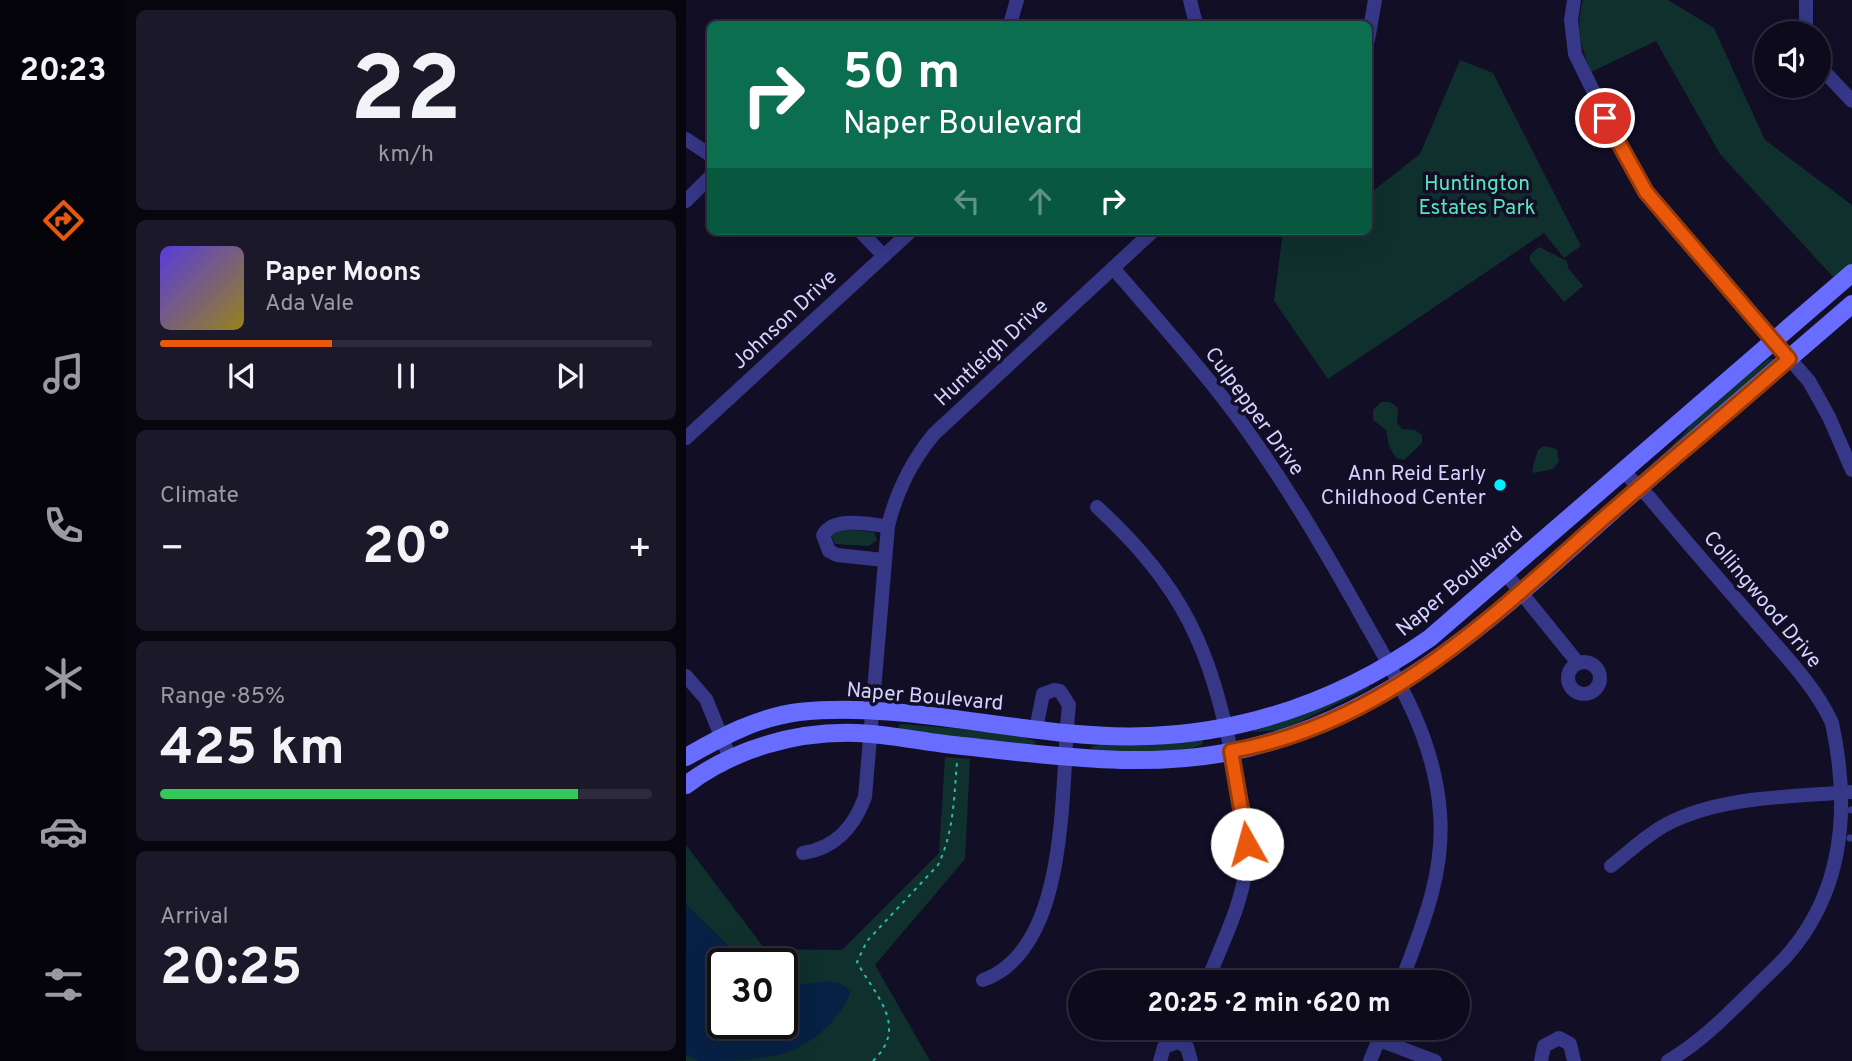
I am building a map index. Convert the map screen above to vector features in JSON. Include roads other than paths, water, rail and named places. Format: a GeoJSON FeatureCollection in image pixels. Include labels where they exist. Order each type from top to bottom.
{"type":"FeatureCollection","features":[{"type":"Feature","properties":{"kind":"main road","name":"Naper Boulevard"},"geometry":{"type":"LineString","coordinates":[[686,757],[722,736],[761,721],[797,713],[874,712],[1066,732],[1147,737],[1226,729],[1264,720],[1321,699],[1389,664],[1430,638],[1852,273]]}},
{"type":"Feature","properties":{"kind":"main road","name":"Naper Boulevard"},"geometry":{"type":"LineString","coordinates":[[686,785],[730,758],[771,743],[804,736],[873,734],[1065,756],[1151,760],[1231,751],[1326,723],[1401,685],[1465,640],[1852,304]]}},
{"type":"Feature","properties":{"kind":"street"},"geometry":{"type":"LineString","coordinates":[[1011,21],[1017,0]]}},
{"type":"Feature","properties":{"kind":"street"},"geometry":{"type":"LineString","coordinates":[[1190,0],[1195,21]]}},
{"type":"Feature","properties":{"kind":"street"},"geometry":{"type":"LineString","coordinates":[[1371,21],[1375,0]]}},
{"type":"Feature","properties":{"kind":"street"},"geometry":{"type":"LineString","coordinates":[[1574,0],[1571,20],[1575,54],[1630,166],[1666,219],[1774,340],[1820,399],[1847,447],[1852,470]]}},
{"type":"Feature","properties":{"kind":"street"},"geometry":{"type":"LineString","coordinates":[[1805,0],[1806,21]]}},
{"type":"Feature","properties":{"kind":"street"},"geometry":{"type":"LineString","coordinates":[[1831,79],[1852,101]]}},
{"type":"Feature","properties":{"kind":"street"},"geometry":{"type":"LineString","coordinates":[[686,139],[707,153]]}},
{"type":"Feature","properties":{"kind":"street"},"geometry":{"type":"LineString","coordinates":[[686,201],[707,180]]}},
{"type":"Feature","properties":{"kind":"street"},"geometry":{"type":"LineString","coordinates":[[864,235],[884,256]]}},
{"type":"Feature","properties":{"kind":"street","name":"Johnson Drive"},"geometry":{"type":"LineString","coordinates":[[686,439],[907,235]]}},
{"type":"Feature","properties":{"kind":"street","name":"Huntleigh Drive"},"geometry":{"type":"LineString","coordinates":[[803,853],[816,851],[837,840],[859,814],[867,789],[888,526],[900,486],[911,464],[934,434],[1149,235]]}},
{"type":"Feature","properties":{"kind":"street","name":"Culpepper Drive"},"geometry":{"type":"LineString","coordinates":[[1113,268],[1206,376],[1266,458],[1322,545],[1401,685],[1433,765],[1440,804],[1441,840],[1429,906],[1405,970]]}},
{"type":"Feature","properties":{"kind":"street","name":"Collingwood Drive"},"geometry":{"type":"LineString","coordinates":[[1623,471],[1810,687],[1838,738],[1852,810],[1851,838],[1832,894],[1805,937],[1703,1037],[1668,1061]]}},
{"type":"Feature","properties":{"kind":"street"},"geometry":{"type":"LineString","coordinates":[[1097,507],[1147,557],[1181,605],[1214,676],[1245,829],[1246,865],[1239,900],[1212,970]]}},
{"type":"Feature","properties":{"kind":"street"},"geometry":{"type":"LineString","coordinates":[[884,560],[837,555],[829,551],[823,535],[828,527],[837,523],[888,526]]}},
{"type":"Feature","properties":{"kind":"street"},"geometry":{"type":"LineString","coordinates":[[1506,574],[1578,663]]}},
{"type":"Feature","properties":{"kind":"street"},"geometry":{"type":"LineString","coordinates":[[686,676],[706,699],[730,758]]}},
{"type":"Feature","properties":{"kind":"street"},"geometry":{"type":"LineString","coordinates":[[984,980],[997,976],[1014,962],[1042,914],[1057,856],[1068,699],[1054,690],[1043,694],[1036,729]]}},
{"type":"Feature","properties":{"kind":"street"},"geometry":{"type":"LineString","coordinates":[[1611,866],[1658,830],[1690,813],[1737,803],[1850,792]]}},
{"type":"Feature","properties":{"kind":"street"},"geometry":{"type":"LineString","coordinates":[[1541,1061],[1544,1046],[1548,1041],[1559,1038],[1570,1044],[1574,1061]]}},
{"type":"Feature","properties":{"kind":"street"},"geometry":{"type":"LineString","coordinates":[[1182,1044],[1184,1040]]}},
{"type":"Feature","properties":{"kind":"street"},"geometry":{"type":"LineString","coordinates":[[1370,1061],[1378,1040]]}},
{"type":"Feature","properties":{"kind":"street"},"geometry":{"type":"LineString","coordinates":[[1394,1040],[1435,1061]]}},
{"type":"Feature","properties":{"kind":"street"},"geometry":{"type":"LineString","coordinates":[[1160,1061],[1164,1047],[1173,1042],[1182,1044],[1190,1051],[1191,1061]]}},
{"type":"Feature","properties":{"kind":"water"},"geometry":{"type":"Polygon","coordinates":[[[686,904],[731,948],[707,948],[707,1039],[798,1039],[798,984],[838,983],[850,992],[845,1005],[831,1023],[817,1036],[788,1052],[737,1060],[698,1061],[686,1055],[686,904]]]}},
{"type":"Feature","properties":{"kind":"place","name":"Ann Reid Early Childhood Center"},"geometry":{"type":"Point","coordinates":[1500,485]}},
{"type":"Feature","properties":{"kind":"park label","name":"Huntington Estates Park"},"geometry":{"type":"Point","coordinates":[1477,195]}}]}
